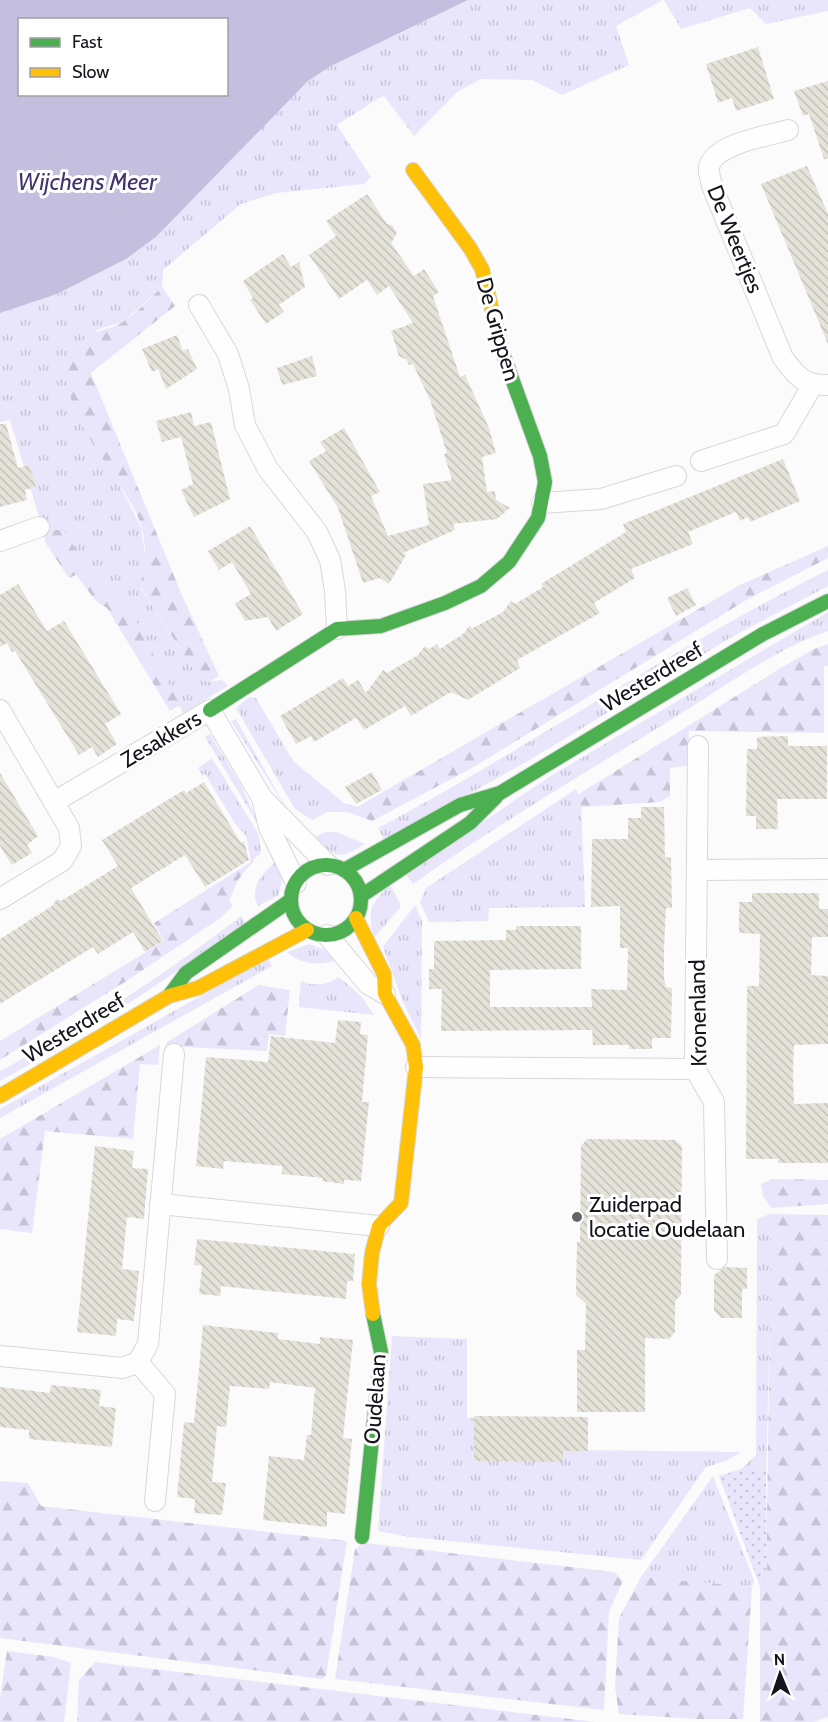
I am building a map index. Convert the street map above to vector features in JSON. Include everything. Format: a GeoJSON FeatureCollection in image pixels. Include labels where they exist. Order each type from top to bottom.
{"type":"FeatureCollection","features":[{"type":"Feature","properties":{"kind":"street","name":"De Weertjes"},"geometry":{"type":"LineString","coordinates":[[701,461],[784,434],[820,385],[797,376],[783,358],[712,186],[708,169],[713,156],[724,149],[788,130]]}},
{"type":"Feature","properties":{"kind":"street","name":"De Grippen"},"geometry":{"type":"LineString","coordinates":[[210,710],[337,629],[381,626],[445,603],[481,586],[509,562],[534,526],[542,503],[545,482],[540,456],[507,369],[482,269],[470,248],[413,171]]}},
{"type":"Feature","properties":{"kind":"street"},"geometry":{"type":"LineString","coordinates":[[199,305],[228,354],[239,389],[245,425],[267,469],[317,532],[330,560],[335,591],[337,629]]}},
{"type":"Feature","properties":{"kind":"street"},"geometry":{"type":"LineString","coordinates":[[542,503],[601,499],[676,476]]}},
{"type":"Feature","properties":{"kind":"street"},"geometry":{"type":"LineString","coordinates":[[0,541],[39,527]]}},
{"type":"Feature","properties":{"kind":"street","name":"Westerdreef"},"geometry":{"type":"LineString","coordinates":[[336,868],[460,806],[500,793],[763,634],[828,601]]}},
{"type":"Feature","properties":{"kind":"street"},"geometry":{"type":"LineString","coordinates":[[0,710],[69,828],[71,846],[62,861],[0,899]]}},
{"type":"Feature","properties":{"kind":"street","name":"Zesakkers"},"geometry":{"type":"LineString","coordinates":[[54,802],[210,710],[262,798],[336,868]]}},
{"type":"Feature","properties":{"kind":"street","name":"Kronenland"},"geometry":{"type":"LineString","coordinates":[[698,746],[695,1069],[714,1102],[717,1259]]}},
{"type":"Feature","properties":{"kind":"street","name":"Westerdreef"},"geometry":{"type":"LineString","coordinates":[[361,896],[470,823],[500,793]]}},
{"type":"Feature","properties":{"kind":"street","name":"Zesakkers"},"geometry":{"type":"LineString","coordinates":[[262,798],[269,827],[293,891]]}},
{"type":"Feature","properties":{"kind":"street"},"geometry":{"type":"LineString","coordinates":[[336,868],[357,884],[361,896],[356,918],[349,927],[338,933],[327,935],[307,930],[298,922],[293,891],[304,873],[336,868]]}},
{"type":"Feature","properties":{"kind":"street"},"geometry":{"type":"LineString","coordinates":[[698,870],[828,869]]}},
{"type":"Feature","properties":{"kind":"street","name":"Westerdreef"},"geometry":{"type":"LineString","coordinates":[[169,996],[186,974],[293,891]]}},
{"type":"Feature","properties":{"kind":"street","name":"Oudelaan"},"geometry":{"type":"LineString","coordinates":[[356,918],[384,974],[385,994],[413,1045],[416,1067],[401,1203],[379,1226],[372,1253],[369,1284],[381,1352],[362,1537]]}},
{"type":"Feature","properties":{"kind":"street","name":"Westerdreef"},"geometry":{"type":"LineString","coordinates":[[0,1096],[169,996],[198,988],[307,930]]}},
{"type":"Feature","properties":{"kind":"street","name":"Oudelaan"},"geometry":{"type":"LineString","coordinates":[[327,935],[368,984],[385,994]]}},
{"type":"Feature","properties":{"kind":"street"},"geometry":{"type":"LineString","coordinates":[[0,1356],[123,1368],[138,1362],[148,1344],[174,1054]]}},
{"type":"Feature","properties":{"kind":"street"},"geometry":{"type":"LineString","coordinates":[[416,1067],[695,1069]]}},
{"type":"Feature","properties":{"kind":"street"},"geometry":{"type":"LineString","coordinates":[[159,1204],[379,1226]]}},
{"type":"Feature","properties":{"kind":"street"},"geometry":{"type":"LineString","coordinates":[[138,1362],[165,1394],[155,1500]]}},
{"type":"Feature","properties":{"kind":"green space"},"geometry":{"type":"Polygon","coordinates":[[[468,0],[663,0],[616,26],[629,65],[562,95],[532,80],[481,79],[457,92],[414,136],[384,96],[379,98],[337,125],[371,177],[364,184],[276,193],[241,204],[163,270],[162,287],[123,322],[99,329],[78,345],[119,484],[141,527],[146,562],[140,587],[193,669],[207,682],[222,680],[228,686],[183,713],[128,606],[110,605],[64,530],[43,530],[10,420],[0,422],[0,313],[57,294],[126,259],[156,237],[308,81],[331,66],[468,0]]]}},
{"type":"Feature","properties":{"kind":"green space"},"geometry":{"type":"Polygon","coordinates":[[[664,0],[828,0],[828,11],[766,24],[750,8],[681,29],[664,0]]]}},
{"type":"Feature","properties":{"kind":"green space"},"geometry":{"type":"Polygon","coordinates":[[[162,287],[175,306],[91,373],[181,593],[219,676],[207,683],[193,669],[140,586],[145,557],[142,528],[120,485],[77,414],[69,391],[68,368],[82,341],[94,333],[124,321],[162,287]]]}},
{"type":"Feature","properties":{"kind":"green space"},"geometry":{"type":"Polygon","coordinates":[[[43,530],[64,530],[110,604],[128,606],[180,705],[170,711],[107,608],[96,601],[76,575],[69,578],[45,542],[43,530]]]}},
{"type":"Feature","properties":{"kind":"green space"},"geometry":{"type":"Polygon","coordinates":[[[828,546],[828,558],[748,599],[472,768],[372,821],[348,812],[325,812],[344,803],[357,807],[740,585],[828,546]]]}},
{"type":"Feature","properties":{"kind":"green space"},"geometry":{"type":"Polygon","coordinates":[[[828,570],[828,586],[730,638],[533,758],[385,841],[378,828],[435,797],[714,631],[828,570]]]}},
{"type":"Feature","properties":{"kind":"green space"},"geometry":{"type":"Polygon","coordinates":[[[828,612],[828,631],[788,648],[749,670],[509,820],[413,884],[406,874],[549,777],[828,612]]]}},
{"type":"Feature","properties":{"kind":"green space"},"geometry":{"type":"Polygon","coordinates":[[[828,644],[828,666],[824,666],[824,733],[689,731],[688,766],[670,768],[670,796],[660,802],[581,807],[579,794],[779,669],[814,649],[828,644]]]}},
{"type":"Feature","properties":{"kind":"green space"},"geometry":{"type":"Polygon","coordinates":[[[249,697],[256,698],[293,761],[344,803],[312,820],[295,809],[236,708],[249,697]]]}},
{"type":"Feature","properties":{"kind":"green space"},"geometry":{"type":"Polygon","coordinates":[[[236,719],[289,813],[231,721],[236,719]]]}},
{"type":"Feature","properties":{"kind":"green space"},"geometry":{"type":"Polygon","coordinates":[[[210,734],[242,787],[261,829],[205,737],[210,734]]]}},
{"type":"Feature","properties":{"kind":"green space"},"geometry":{"type":"Polygon","coordinates":[[[212,758],[259,835],[261,853],[251,862],[246,836],[234,822],[205,774],[203,776],[198,768],[212,758]]]}},
{"type":"Feature","properties":{"kind":"green space"},"geometry":{"type":"Polygon","coordinates":[[[576,789],[581,799],[585,907],[489,908],[488,921],[429,922],[420,902],[426,888],[576,789]]]}},
{"type":"Feature","properties":{"kind":"green space"},"geometry":{"type":"Polygon","coordinates":[[[325,832],[337,832],[365,844],[349,853],[332,853],[313,838],[325,832]]]}},
{"type":"Feature","properties":{"kind":"green space"},"geometry":{"type":"Polygon","coordinates":[[[254,860],[238,880],[229,901],[233,906],[219,919],[128,980],[0,1060],[0,1041],[164,941],[154,923],[254,860]]]}},
{"type":"Feature","properties":{"kind":"green space"},"geometry":{"type":"Polygon","coordinates":[[[278,860],[282,881],[278,896],[258,906],[255,899],[256,886],[268,869],[278,860]]]}},
{"type":"Feature","properties":{"kind":"green space"},"geometry":{"type":"Polygon","coordinates":[[[390,885],[400,903],[399,909],[374,938],[371,921],[372,909],[374,903],[390,885]]]}},
{"type":"Feature","properties":{"kind":"green space"},"geometry":{"type":"Polygon","coordinates":[[[415,905],[422,921],[421,1039],[402,1000],[383,947],[415,905]]]}},
{"type":"Feature","properties":{"kind":"green space"},"geometry":{"type":"Polygon","coordinates":[[[241,916],[246,924],[216,945],[95,1025],[0,1081],[0,1071],[124,999],[241,916]]]}},
{"type":"Feature","properties":{"kind":"green space"},"geometry":{"type":"Polygon","coordinates":[[[309,944],[325,950],[337,960],[311,963],[299,960],[287,952],[309,944]]]}},
{"type":"Feature","properties":{"kind":"green space"},"geometry":{"type":"Polygon","coordinates":[[[268,958],[272,966],[0,1118],[0,1109],[268,958]]]}},
{"type":"Feature","properties":{"kind":"green space"},"geometry":{"type":"Polygon","coordinates":[[[339,977],[361,996],[374,1015],[299,1007],[301,981],[320,984],[339,977]]]}},
{"type":"Feature","properties":{"kind":"green space"},"geometry":{"type":"Polygon","coordinates":[[[259,985],[290,990],[285,1036],[269,1034],[267,1051],[166,1046],[167,1042],[259,985]]]}},
{"type":"Feature","properties":{"kind":"green space"},"geometry":{"type":"Polygon","coordinates":[[[160,1045],[158,1065],[140,1064],[133,1139],[45,1131],[32,1233],[0,1229],[0,1139],[160,1045]]]}},
{"type":"Feature","properties":{"kind":"green space"},"geometry":{"type":"Polygon","coordinates":[[[773,1179],[828,1180],[828,1204],[771,1208],[763,1196],[761,1184],[773,1179]]]}},
{"type":"Feature","properties":{"kind":"green space"},"geometry":{"type":"Polygon","coordinates":[[[770,1214],[771,1294],[766,1469],[741,1469],[756,1455],[757,1219],[770,1214]]]}},
{"type":"Feature","properties":{"kind":"green space"},"geometry":{"type":"Polygon","coordinates":[[[770,1214],[828,1215],[828,1717],[814,1722],[760,1722],[760,1587],[767,1577],[770,1214]]]}},
{"type":"Feature","properties":{"kind":"green space"},"geometry":{"type":"Polygon","coordinates":[[[392,1336],[467,1339],[467,1418],[573,1419],[572,1450],[741,1452],[726,1461],[706,1467],[641,1560],[410,1537],[378,1531],[392,1336]]]}},
{"type":"Feature","properties":{"kind":"green space"},"geometry":{"type":"Polygon","coordinates":[[[741,1469],[766,1469],[767,1577],[760,1587],[719,1476],[741,1469]]]}},
{"type":"Feature","properties":{"kind":"green space"},"geometry":{"type":"Polygon","coordinates":[[[713,1476],[754,1580],[752,1587],[641,1577],[713,1476]]]}},
{"type":"Feature","properties":{"kind":"green space"},"geometry":{"type":"Polygon","coordinates":[[[0,1481],[28,1483],[41,1506],[347,1541],[326,1676],[322,1679],[0,1638],[0,1481]]]}},
{"type":"Feature","properties":{"kind":"green space"},"geometry":{"type":"Polygon","coordinates":[[[365,1543],[614,1572],[623,1581],[609,1611],[604,1710],[335,1679],[355,1549],[365,1543]]]}},
{"type":"Feature","properties":{"kind":"green space"},"geometry":{"type":"Polygon","coordinates":[[[641,1577],[752,1587],[743,1719],[696,1719],[619,1714],[615,1687],[619,1618],[641,1577]]]}},
{"type":"Feature","properties":{"kind":"green space"},"geometry":{"type":"Polygon","coordinates":[[[7,1651],[54,1657],[71,1663],[64,1722],[0,1722],[0,1698],[7,1651]]]}},
{"type":"Feature","properties":{"kind":"green space"},"geometry":{"type":"Polygon","coordinates":[[[95,1662],[595,1722],[77,1722],[79,1680],[95,1662]]]}},
{"type":"Feature","properties":{"kind":"water","name":"Wijchens Meer"},"geometry":{"type":"Polygon","coordinates":[[[0,0],[468,0],[331,66],[308,81],[156,237],[126,259],[57,294],[0,313],[0,0]]]}},
{"type":"Feature","properties":{"kind":"building"},"geometry":{"type":"Polygon","coordinates":[[[758,47],[774,99],[736,111],[732,98],[718,103],[706,64],[758,47]]]}},
{"type":"Feature","properties":{"kind":"building"},"geometry":{"type":"Polygon","coordinates":[[[828,81],[828,159],[824,159],[809,114],[803,116],[794,91],[828,81]]]}},
{"type":"Feature","properties":{"kind":"building"},"geometry":{"type":"Polygon","coordinates":[[[807,166],[828,214],[828,344],[761,184],[807,166]]]}},
{"type":"Feature","properties":{"kind":"building"},"geometry":{"type":"Polygon","coordinates":[[[367,194],[387,224],[392,225],[397,233],[391,243],[414,276],[424,269],[439,292],[433,296],[460,377],[465,375],[489,428],[496,453],[482,457],[487,492],[495,491],[496,500],[510,508],[497,519],[453,524],[455,530],[403,553],[406,555],[389,584],[380,578],[363,583],[338,508],[309,461],[326,451],[320,442],[344,428],[380,492],[371,496],[388,536],[429,525],[423,484],[452,480],[444,454],[447,453],[430,400],[413,364],[409,365],[407,360],[399,356],[391,331],[413,323],[389,286],[377,295],[367,280],[339,299],[309,255],[336,236],[326,221],[367,194]]]}},
{"type":"Feature","properties":{"kind":"building"},"geometry":{"type":"Polygon","coordinates":[[[283,254],[291,267],[299,262],[305,287],[279,305],[284,312],[266,324],[250,300],[253,298],[243,281],[283,254]]]}},
{"type":"Feature","properties":{"kind":"building"},"geometry":{"type":"Polygon","coordinates":[[[177,335],[183,351],[188,349],[197,369],[166,389],[158,369],[152,372],[142,349],[177,335]]]}},
{"type":"Feature","properties":{"kind":"building"},"geometry":{"type":"Polygon","coordinates":[[[312,356],[317,376],[282,385],[277,368],[312,356]]]}},
{"type":"Feature","properties":{"kind":"building"},"geometry":{"type":"Polygon","coordinates":[[[191,412],[194,426],[211,422],[230,499],[194,517],[181,490],[193,484],[181,437],[162,442],[156,421],[191,412]]]}},
{"type":"Feature","properties":{"kind":"building"},"geometry":{"type":"Polygon","coordinates":[[[0,424],[6,424],[18,468],[29,465],[36,487],[25,490],[27,500],[0,507],[0,424]]]}},
{"type":"Feature","properties":{"kind":"building"},"geometry":{"type":"Polygon","coordinates":[[[783,459],[800,501],[750,522],[748,517],[740,521],[736,512],[688,532],[693,544],[631,569],[635,578],[594,603],[600,613],[517,660],[520,668],[468,700],[451,692],[411,716],[405,706],[364,730],[356,718],[314,742],[311,736],[296,744],[280,716],[343,678],[348,686],[358,680],[366,693],[383,670],[387,673],[418,655],[425,646],[429,649],[437,644],[440,649],[463,634],[469,626],[473,628],[503,612],[511,601],[515,604],[543,587],[541,584],[626,532],[623,524],[783,459]]]}},
{"type":"Feature","properties":{"kind":"building"},"geometry":{"type":"Polygon","coordinates":[[[250,526],[303,614],[276,631],[268,617],[245,621],[235,603],[251,594],[232,562],[219,570],[208,551],[250,526]]]}},
{"type":"Feature","properties":{"kind":"building"},"geometry":{"type":"Polygon","coordinates":[[[18,584],[47,631],[64,621],[121,714],[105,724],[117,744],[98,757],[92,747],[79,755],[15,651],[12,652],[7,643],[0,647],[0,595],[18,584]]]}},
{"type":"Feature","properties":{"kind":"building"},"geometry":{"type":"Polygon","coordinates":[[[687,588],[696,605],[676,616],[667,598],[687,588]]]}},
{"type":"Feature","properties":{"kind":"building"},"geometry":{"type":"Polygon","coordinates":[[[788,736],[788,746],[827,746],[827,799],[777,799],[778,829],[756,829],[756,816],[746,816],[747,749],[757,749],[757,737],[788,736]]]}},
{"type":"Feature","properties":{"kind":"building"},"geometry":{"type":"Polygon","coordinates":[[[372,772],[382,790],[356,804],[345,787],[372,772]]]}},
{"type":"Feature","properties":{"kind":"building"},"geometry":{"type":"Polygon","coordinates":[[[0,773],[38,836],[27,845],[32,853],[12,865],[0,846],[0,773]]]}},
{"type":"Feature","properties":{"kind":"building"},"geometry":{"type":"Polygon","coordinates":[[[204,782],[241,843],[244,841],[249,860],[205,887],[185,855],[131,888],[163,941],[145,952],[133,932],[98,954],[93,947],[0,1004],[0,939],[52,906],[57,899],[61,901],[118,866],[102,840],[184,790],[186,793],[204,782]]]}},
{"type":"Feature","properties":{"kind":"building"},"geometry":{"type":"Polygon","coordinates":[[[641,807],[664,807],[665,857],[671,858],[672,908],[666,908],[664,978],[666,987],[672,988],[671,1038],[652,1038],[652,1049],[629,1049],[629,1045],[593,1045],[592,1030],[441,1031],[442,989],[429,989],[429,969],[434,969],[434,941],[506,940],[506,930],[516,930],[516,926],[581,926],[581,969],[490,970],[490,1007],[592,1007],[591,989],[627,990],[628,948],[620,948],[620,906],[591,907],[592,839],[628,839],[628,818],[641,818],[641,807]]]}},
{"type":"Feature","properties":{"kind":"building"},"geometry":{"type":"Polygon","coordinates":[[[752,893],[819,893],[819,909],[828,909],[828,937],[812,937],[811,975],[828,976],[828,1044],[794,1045],[793,1073],[794,1104],[828,1103],[828,1163],[778,1163],[778,1159],[746,1159],[747,986],[759,986],[760,934],[739,933],[739,902],[752,902],[752,893]]]}},
{"type":"Feature","properties":{"kind":"building"},"geometry":{"type":"Polygon","coordinates":[[[338,1020],[361,1022],[360,1034],[368,1035],[362,1102],[369,1102],[361,1181],[344,1180],[344,1184],[322,1181],[323,1178],[282,1174],[282,1166],[224,1161],[223,1169],[196,1166],[206,1057],[268,1062],[271,1036],[335,1043],[338,1020]]]}},
{"type":"Feature","properties":{"kind":"building"},"geometry":{"type":"Polygon","coordinates":[[[587,1139],[675,1140],[682,1146],[681,1295],[675,1301],[675,1332],[669,1339],[645,1338],[645,1412],[577,1412],[577,1350],[585,1350],[586,1304],[576,1295],[577,1242],[580,1242],[581,1146],[587,1139]]]}},
{"type":"Feature","properties":{"kind":"building"},"geometry":{"type":"Polygon","coordinates":[[[95,1146],[134,1151],[132,1168],[148,1169],[144,1219],[127,1217],[122,1269],[139,1271],[134,1321],[117,1319],[116,1336],[77,1332],[95,1146]]]}},
{"type":"Feature","properties":{"kind":"building"},"geometry":{"type":"Polygon","coordinates":[[[197,1239],[355,1254],[353,1281],[347,1281],[346,1299],[221,1286],[220,1296],[199,1294],[202,1266],[194,1265],[197,1239]]]}},
{"type":"Feature","properties":{"kind":"building"},"geometry":{"type":"Polygon","coordinates":[[[725,1267],[747,1268],[747,1289],[742,1289],[742,1318],[721,1318],[714,1311],[714,1275],[725,1267]]]}},
{"type":"Feature","properties":{"kind":"building"},"geometry":{"type":"Polygon","coordinates":[[[203,1325],[278,1333],[278,1339],[320,1344],[320,1337],[353,1340],[343,1438],[352,1439],[345,1514],[327,1512],[327,1527],[263,1520],[269,1456],[304,1460],[307,1435],[311,1435],[315,1388],[270,1382],[269,1389],[230,1386],[226,1427],[217,1426],[212,1482],[226,1483],[222,1515],[194,1513],[195,1499],[177,1497],[184,1422],[194,1423],[203,1325]]]}},
{"type":"Feature","properties":{"kind":"building"},"geometry":{"type":"Polygon","coordinates":[[[51,1385],[101,1390],[99,1406],[116,1408],[112,1447],[29,1439],[29,1430],[0,1427],[0,1387],[50,1393],[51,1385]]]}},
{"type":"Feature","properties":{"kind":"building"},"geometry":{"type":"Polygon","coordinates":[[[474,1416],[588,1417],[588,1451],[563,1451],[563,1462],[474,1461],[474,1416]]]}},
{"type":"Feature","properties":{"kind":"traffic: fast"},"geometry":{"type":"LineString","coordinates":[[210,710],[337,629],[381,626],[445,603],[481,586],[509,562],[538,518],[545,482],[540,456],[502,351]]}},
{"type":"Feature","properties":{"kind":"traffic: fast"},"geometry":{"type":"LineString","coordinates":[[344,870],[460,805],[500,793],[763,634],[828,601]]}},
{"type":"Feature","properties":{"kind":"traffic: fast"},"geometry":{"type":"LineString","coordinates":[[361,896],[470,823],[496,797]]}},
{"type":"Feature","properties":{"kind":"traffic: fast"},"geometry":{"type":"LineString","coordinates":[[326,865],[339,868],[351,875],[358,887],[361,900],[358,913],[351,925],[339,932],[326,935],[313,932],[301,925],[294,913],[291,900],[294,887],[301,875],[313,868],[326,865]]}},
{"type":"Feature","properties":{"kind":"traffic: fast"},"geometry":{"type":"LineString","coordinates":[[169,996],[186,973],[291,900]]}},
{"type":"Feature","properties":{"kind":"traffic: fast"},"geometry":{"type":"LineString","coordinates":[[362,1537],[381,1352],[373,1314]]}},
{"type":"Feature","properties":{"kind":"traffic: slow"},"geometry":{"type":"LineString","coordinates":[[413,170],[470,248],[482,269],[502,351]]}},
{"type":"Feature","properties":{"kind":"traffic: slow"},"geometry":{"type":"LineString","coordinates":[[356,918],[384,974],[385,994],[413,1045],[416,1067],[401,1203],[379,1226],[372,1253],[369,1284],[373,1314]]}},
{"type":"Feature","properties":{"kind":"traffic: slow"},"geometry":{"type":"LineString","coordinates":[[0,1096],[169,996],[198,988],[307,930]]}},
{"type":"Feature","properties":{"kind":"place","name":"Zuiderpad locatie Oudelaan"},"geometry":{"type":"Point","coordinates":[577,1217]}}]}
